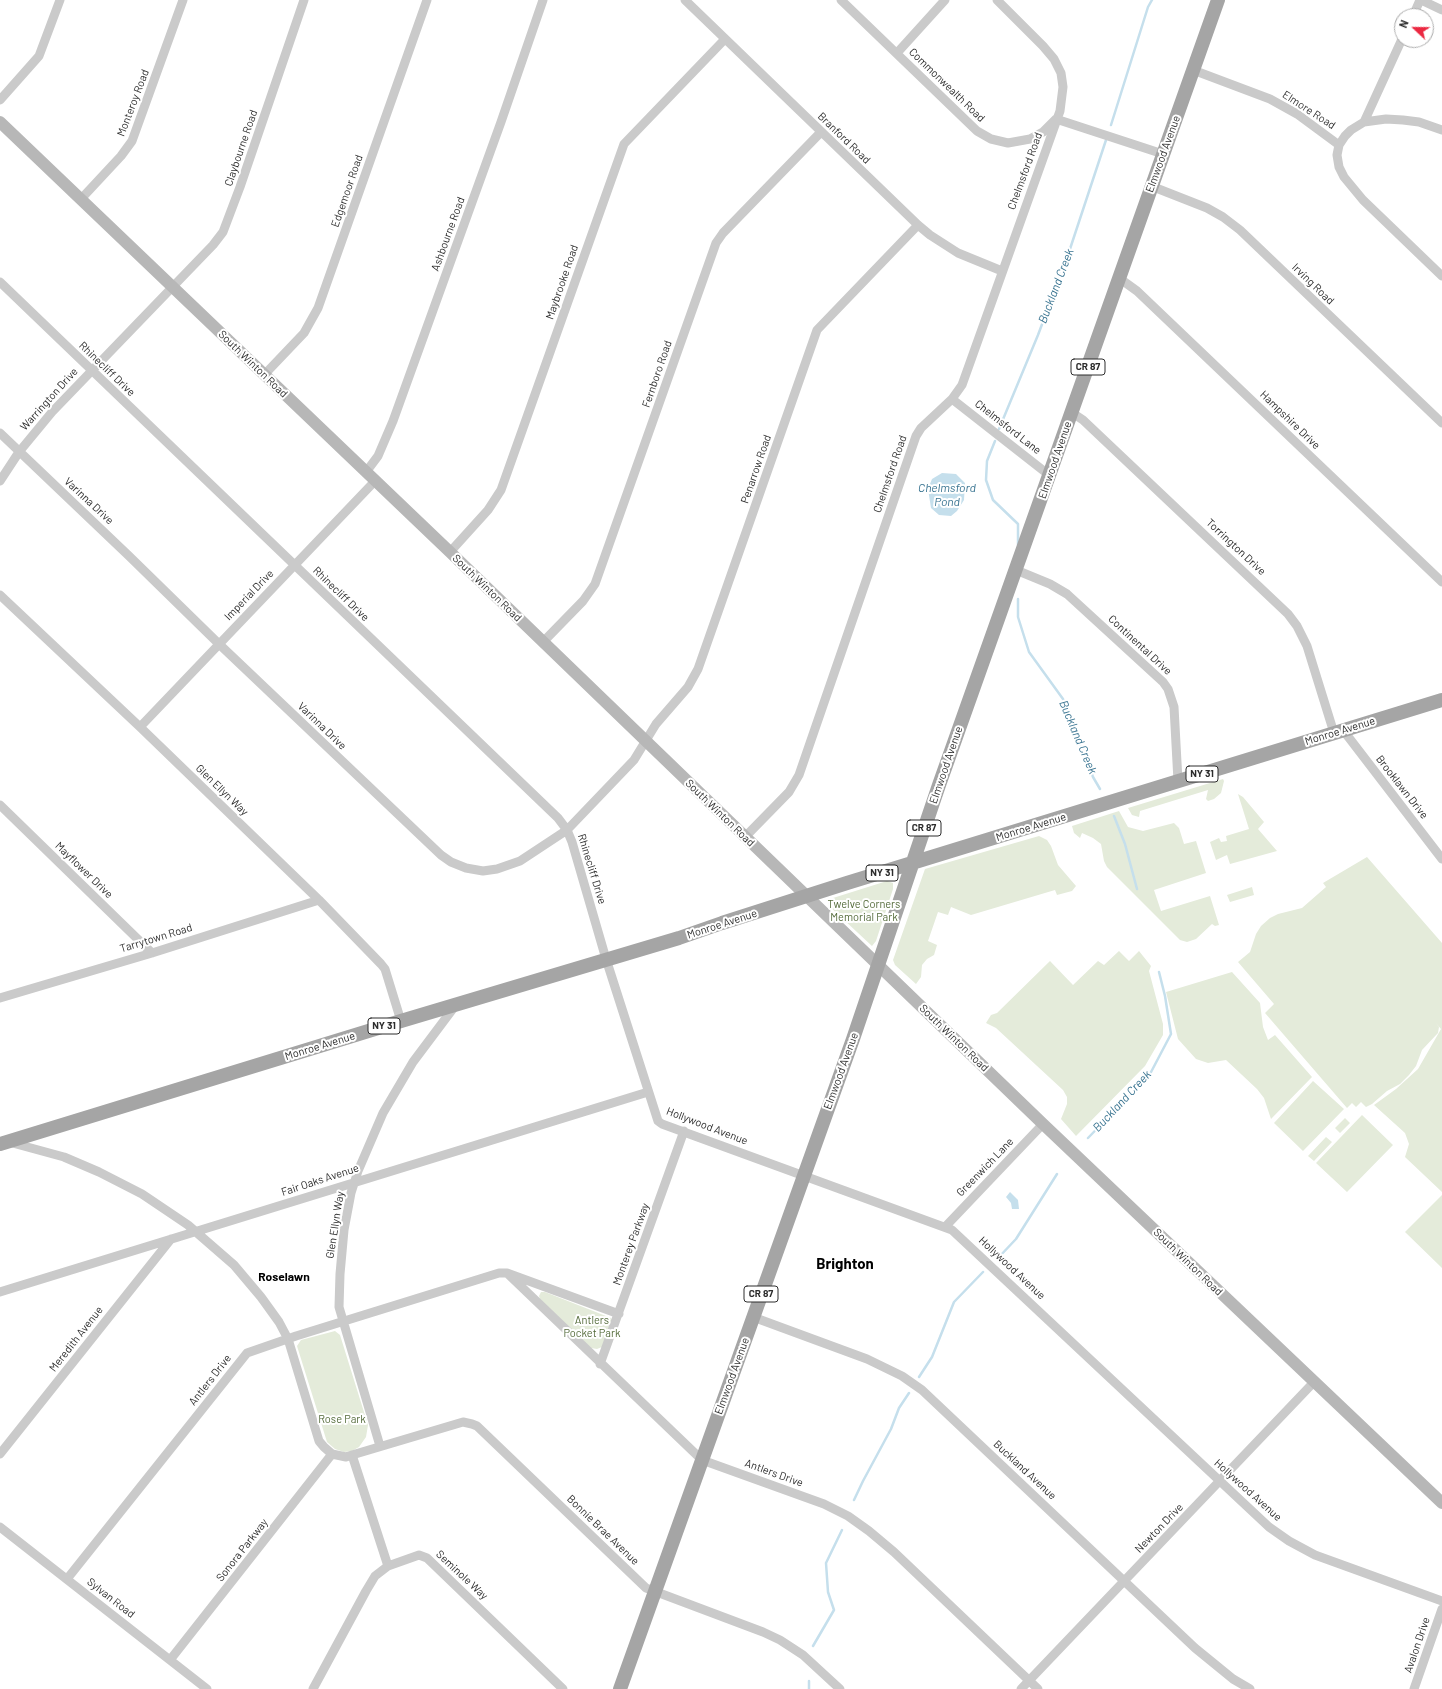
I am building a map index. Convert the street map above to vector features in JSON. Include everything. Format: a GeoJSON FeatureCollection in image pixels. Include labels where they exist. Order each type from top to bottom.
{"type":"FeatureCollection","features":[{"type":"Feature","properties":{"kind":"main road","name":"Elmwood Avenue"},"geometry":{"type":"LineString","coordinates":[[620,1689],[878,965],[1071,412],[1218,0]]}},
{"type":"Feature","properties":{"kind":"main road","name":"South Winton Road"},"geometry":{"type":"LineString","coordinates":[[0,122],[450,552],[1043,1124],[1442,1503]]}},
{"type":"Feature","properties":{"kind":"main road","name":"Monroe Avenue"},"geometry":{"type":"LineString","coordinates":[[3,1142],[401,1020],[455,1006],[679,938],[807,896],[1442,700]]}},
{"type":"Feature","properties":{"kind":"street"},"geometry":{"type":"LineString","coordinates":[[0,100],[39,56],[60,0]]}},
{"type":"Feature","properties":{"kind":"street","name":"Monteroy Road"},"geometry":{"type":"LineString","coordinates":[[81,199],[121,156],[132,141],[183,0]]}},
{"type":"Feature","properties":{"kind":"street","name":"Claybourne Road"},"geometry":{"type":"LineString","coordinates":[[172,287],[213,245],[223,232],[240,187],[304,0]]}},
{"type":"Feature","properties":{"kind":"street","name":"Edgemoor Road"},"geometry":{"type":"LineString","coordinates":[[264,375],[304,333],[320,304],[427,0]]}},
{"type":"Feature","properties":{"kind":"street","name":"Ashbourne Road"},"geometry":{"type":"LineString","coordinates":[[366,472],[378,456],[393,421],[501,122],[543,0]]}},
{"type":"Feature","properties":{"kind":"street","name":"Branford Road"},"geometry":{"type":"LineString","coordinates":[[685,0],[918,225],[930,235],[958,253],[1002,271]]}},
{"type":"Feature","properties":{"kind":"street","name":"Commonwealth Road"},"geometry":{"type":"LineString","coordinates":[[841,0],[977,131],[991,139],[1008,143],[1030,140],[1043,132],[1056,119]]}},
{"type":"Feature","properties":{"kind":"street"},"geometry":{"type":"LineString","coordinates":[[897,53],[945,0]]}},
{"type":"Feature","properties":{"kind":"street","name":"Chelmsford Road"},"geometry":{"type":"LineString","coordinates":[[746,837],[788,792],[799,775],[916,436],[921,428],[952,399],[965,378],[1060,111],[1063,95],[1062,79],[1058,65],[1043,46],[997,0]]}},
{"type":"Feature","properties":{"kind":"street"},"geometry":{"type":"LineString","coordinates":[[1421,0],[1442,10]]}},
{"type":"Feature","properties":{"kind":"street","name":"Maybrooke Road"},"geometry":{"type":"LineString","coordinates":[[450,552],[488,510],[501,490],[624,144],[725,39]]}},
{"type":"Feature","properties":{"kind":"street"},"geometry":{"type":"LineString","coordinates":[[1364,122],[1398,48]]}},
{"type":"Feature","properties":{"kind":"street","name":"Elmore Road"},"geometry":{"type":"LineString","coordinates":[[1193,70],[1270,99],[1297,114],[1339,144],[1337,155],[1339,167],[1350,185],[1363,200],[1442,276]]}},
{"type":"Feature","properties":{"kind":"street"},"geometry":{"type":"LineString","coordinates":[[1056,119],[1163,154]]}},
{"type":"Feature","properties":{"kind":"street"},"geometry":{"type":"LineString","coordinates":[[1339,144],[1351,130],[1364,122],[1386,119],[1419,122],[1442,130]]}},
{"type":"Feature","properties":{"kind":"street","name":"Fernboro Road"},"geometry":{"type":"LineString","coordinates":[[543,642],[583,601],[595,584],[716,243],[728,227],[821,132]]}},
{"type":"Feature","properties":{"kind":"street","name":"Irving Road"},"geometry":{"type":"LineString","coordinates":[[1151,186],[1207,208],[1224,217],[1240,230],[1442,423]]}},
{"type":"Feature","properties":{"kind":"street","name":"Penarrow Road"},"geometry":{"type":"LineString","coordinates":[[646,741],[656,724],[688,687],[698,669],[817,330],[918,225]]}},
{"type":"Feature","properties":{"kind":"street","name":"Hampshire Drive"},"geometry":{"type":"LineString","coordinates":[[1119,278],[1137,291],[1442,582]]}},
{"type":"Feature","properties":{"kind":"street","name":"Rhinecliff Drive"},"geometry":{"type":"LineString","coordinates":[[0,282],[558,818],[567,830],[572,842],[606,959]]}},
{"type":"Feature","properties":{"kind":"street","name":"Warrington Drive"},"geometry":{"type":"LineString","coordinates":[[0,481],[19,452],[52,412],[172,287]]}},
{"type":"Feature","properties":{"kind":"street","name":"Chelmsford Lane"},"geometry":{"type":"LineString","coordinates":[[952,399],[1049,475]]}},
{"type":"Feature","properties":{"kind":"street","name":"Torrington Drive"},"geometry":{"type":"LineString","coordinates":[[1071,412],[1083,420],[1288,614],[1304,637],[1338,732]]}},
{"type":"Feature","properties":{"kind":"street","name":"Varinna Drive"},"geometry":{"type":"LineString","coordinates":[[0,434],[429,844],[451,862],[475,870],[490,870],[502,868],[520,861],[567,830],[634,760],[646,741]]}},
{"type":"Feature","properties":{"kind":"street","name":"Imperial Drive"},"geometry":{"type":"LineString","coordinates":[[140,727],[375,481]]}},
{"type":"Feature","properties":{"kind":"street","name":"Continental Drive"},"geometry":{"type":"LineString","coordinates":[[1016,570],[1050,584],[1067,594],[1163,682],[1168,689],[1174,707],[1178,781]]}},
{"type":"Feature","properties":{"kind":"street","name":"Glen Ellyn Way"},"geometry":{"type":"LineString","coordinates":[[0,595],[140,727],[319,900],[381,964],[385,969],[401,1020]]}},
{"type":"Feature","properties":{"kind":"street","name":"Brooklawn Drive"},"geometry":{"type":"LineString","coordinates":[[1338,732],[1442,859]]}},
{"type":"Feature","properties":{"kind":"street","name":"Mayflower Drive"},"geometry":{"type":"LineString","coordinates":[[0,805],[152,953]]}},
{"type":"Feature","properties":{"kind":"street","name":"Tarrytown Road"},"geometry":{"type":"LineString","coordinates":[[0,998],[152,953],[319,900]]}},
{"type":"Feature","properties":{"kind":"street","name":"Hollywood Avenue"},"geometry":{"type":"LineString","coordinates":[[606,959],[658,1121],[945,1226],[959,1235],[1269,1527],[1302,1549],[1334,1563],[1442,1601]]}},
{"type":"Feature","properties":{"kind":"street","name":"Glen Ellyn Way"},"geometry":{"type":"LineString","coordinates":[[380,1446],[339,1307],[341,1252],[348,1206],[373,1133],[393,1094],[413,1062],[455,1006]]}},
{"type":"Feature","properties":{"kind":"street","name":"Fair Oaks Avenue"},"geometry":{"type":"LineString","coordinates":[[0,1292],[648,1092]]}},
{"type":"Feature","properties":{"kind":"street","name":"Greenwich Lane"},"geometry":{"type":"LineString","coordinates":[[945,1226],[1043,1124]]}},
{"type":"Feature","properties":{"kind":"street","name":"Monterey Parkway"},"geometry":{"type":"LineString","coordinates":[[600,1364],[684,1131]]}},
{"type":"Feature","properties":{"kind":"street"},"geometry":{"type":"LineString","coordinates":[[3,1142],[64,1157],[99,1172],[153,1201],[197,1232],[234,1265],[261,1297],[279,1322],[288,1339],[316,1432],[324,1447],[332,1454],[346,1457],[352,1455],[388,1566]]}},
{"type":"Feature","properties":{"kind":"street","name":"Meredith Avenue"},"geometry":{"type":"LineString","coordinates":[[0,1454],[171,1239]]}},
{"type":"Feature","properties":{"kind":"street","name":"Antlers Drive"},"geometry":{"type":"LineString","coordinates":[[67,1579],[244,1356],[288,1339],[499,1273],[507,1273],[600,1364],[702,1460],[824,1504],[848,1516],[870,1531],[894,1552],[1038,1689]]}},
{"type":"Feature","properties":{"kind":"street"},"geometry":{"type":"LineString","coordinates":[[507,1273],[619,1314]]}},
{"type":"Feature","properties":{"kind":"street","name":"Buckland Avenue"},"geometry":{"type":"LineString","coordinates":[[753,1317],[868,1359],[891,1370],[917,1387],[940,1406],[1209,1660],[1250,1689]]}},
{"type":"Feature","properties":{"kind":"street","name":"Newton Drive"},"geometry":{"type":"LineString","coordinates":[[1021,1689],[1314,1382]]}},
{"type":"Feature","properties":{"kind":"street","name":"Bonnie Brae Avenue"},"geometry":{"type":"LineString","coordinates":[[352,1455],[463,1422],[477,1426],[646,1588],[763,1632],[780,1640],[803,1655],[840,1689]]}},
{"type":"Feature","properties":{"kind":"street","name":"Sonora Parkway"},"geometry":{"type":"LineString","coordinates":[[170,1660],[332,1454]]}},
{"type":"Feature","properties":{"kind":"street","name":"Sylvan Road"},"geometry":{"type":"LineString","coordinates":[[0,1526],[207,1689]]}},
{"type":"Feature","properties":{"kind":"street","name":"Seminole Way"},"geometry":{"type":"LineString","coordinates":[[313,1689],[368,1587],[380,1571],[388,1566],[415,1556],[427,1558],[563,1689]]}},
{"type":"Feature","properties":{"kind":"street","name":"Avalon Drive"},"geometry":{"type":"LineString","coordinates":[[1414,1689],[1442,1609]]}},
{"type":"Feature","properties":{"kind":"green space"},"geometry":{"type":"Polygon","coordinates":[[[1223,779],[1224,781],[1221,793],[1214,799],[1208,801],[1206,799],[1208,790],[1140,811],[1139,817],[1132,815],[1128,808],[1223,779]]]}},
{"type":"Feature","properties":{"kind":"green space"},"geometry":{"type":"Polygon","coordinates":[[[1238,794],[1243,797],[1264,822],[1258,829],[1277,851],[1230,864],[1227,855],[1216,860],[1210,842],[1219,838],[1221,842],[1227,841],[1226,836],[1249,829],[1238,794]]]}},
{"type":"Feature","properties":{"kind":"green space"},"geometry":{"type":"Polygon","coordinates":[[[1119,811],[1128,827],[1143,831],[1174,823],[1179,828],[1184,844],[1196,841],[1206,873],[1154,890],[1161,911],[1210,896],[1219,925],[1215,926],[1212,924],[1196,939],[1187,942],[1180,940],[1107,867],[1104,861],[1101,844],[1082,833],[1080,838],[1074,833],[1072,826],[1119,811]]]}},
{"type":"Feature","properties":{"kind":"green space"},"geometry":{"type":"Polygon","coordinates":[[[1039,836],[1047,840],[1051,846],[1058,865],[1076,886],[1072,891],[1057,895],[1055,890],[971,915],[951,907],[948,915],[938,912],[928,941],[937,945],[934,955],[927,959],[922,965],[921,977],[916,984],[895,965],[893,960],[925,869],[1039,836]]]}},
{"type":"Feature","properties":{"kind":"green space"},"geometry":{"type":"Polygon","coordinates":[[[1367,857],[1442,943],[1442,1192],[1405,1157],[1409,1144],[1405,1133],[1374,1105],[1396,1089],[1418,1069],[1441,1029],[1435,1022],[1439,1027],[1438,1033],[1422,1050],[1416,1066],[1400,1084],[1387,1091],[1372,1104],[1366,1107],[1361,1102],[1356,1107],[1352,1103],[1347,1108],[1265,1013],[1274,1004],[1238,962],[1250,952],[1256,934],[1261,926],[1270,918],[1278,914],[1302,908],[1326,887],[1323,883],[1367,857]]]}},
{"type":"Feature","properties":{"kind":"green space","name":"Twelve Corners Memorial Park"},"geometry":{"type":"Polygon","coordinates":[[[887,881],[893,883],[893,889],[876,941],[872,946],[829,906],[828,902],[833,898],[887,881]]]}},
{"type":"Feature","properties":{"kind":"green space"},"geometry":{"type":"Polygon","coordinates":[[[1252,887],[1254,895],[1230,902],[1227,895],[1252,887]]]}},
{"type":"Feature","properties":{"kind":"green space"},"geometry":{"type":"Polygon","coordinates":[[[1119,951],[1129,961],[1139,951],[1151,966],[1149,971],[1163,1024],[1163,1035],[1145,1066],[1076,1136],[1061,1119],[1067,1104],[1067,1097],[1063,1090],[996,1028],[986,1023],[991,1015],[997,1013],[1050,961],[1073,985],[1098,961],[1104,965],[1119,951]]]}},
{"type":"Feature","properties":{"kind":"green space"},"geometry":{"type":"Polygon","coordinates":[[[1232,972],[1260,1003],[1263,1027],[1268,1040],[1275,1035],[1312,1077],[1271,1119],[1264,1098],[1257,1089],[1226,1060],[1208,1063],[1196,1059],[1178,1039],[1166,992],[1232,972]]]}},
{"type":"Feature","properties":{"kind":"green space"},"geometry":{"type":"Polygon","coordinates":[[[1313,1081],[1344,1109],[1303,1151],[1274,1123],[1313,1081]]]}},
{"type":"Feature","properties":{"kind":"green space"},"geometry":{"type":"Polygon","coordinates":[[[1362,1115],[1393,1145],[1347,1192],[1316,1163],[1362,1115]]]}},
{"type":"Feature","properties":{"kind":"green space"},"geometry":{"type":"Polygon","coordinates":[[[1345,1118],[1350,1123],[1340,1133],[1335,1128],[1345,1118]]]}},
{"type":"Feature","properties":{"kind":"green space"},"geometry":{"type":"Polygon","coordinates":[[[1326,1137],[1332,1142],[1314,1161],[1308,1156],[1326,1137]]]}},
{"type":"Feature","properties":{"kind":"green space"},"geometry":{"type":"Polygon","coordinates":[[[1442,1195],[1442,1268],[1405,1232],[1442,1195]]]}},
{"type":"Feature","properties":{"kind":"green space","name":"Antlers Pocket Park"},"geometry":{"type":"Polygon","coordinates":[[[541,1292],[545,1292],[611,1318],[612,1320],[602,1347],[597,1349],[591,1348],[540,1299],[539,1296],[541,1292]]]}},
{"type":"Feature","properties":{"kind":"green space","name":"Rose Park"},"geometry":{"type":"Polygon","coordinates":[[[335,1331],[340,1335],[368,1425],[366,1437],[359,1447],[352,1451],[344,1452],[335,1449],[327,1442],[297,1346],[301,1340],[335,1331]]]}},
{"type":"Feature","properties":{"kind":"water","name":"Chelmsford Pond"},"geometry":{"type":"Polygon","coordinates":[[[942,473],[956,474],[965,483],[964,500],[957,511],[951,516],[939,515],[931,508],[928,489],[932,479],[942,473]]]}},
{"type":"Feature","properties":{"kind":"water"},"geometry":{"type":"Polygon","coordinates":[[[1010,1192],[1018,1200],[1019,1209],[1012,1209],[1011,1203],[1006,1197],[1010,1192]]]}},
{"type":"Feature","properties":{"kind":"waterway","name":"Buckland Creek"},"geometry":{"type":"LineString","coordinates":[[1111,125],[1148,7],[1152,0]]}},
{"type":"Feature","properties":{"kind":"waterway","name":"Buckland Creek"},"geometry":{"type":"LineString","coordinates":[[999,429],[1038,335],[1068,255],[1106,140]]}},
{"type":"Feature","properties":{"kind":"waterway","name":"Buckland Creek"},"geometry":{"type":"LineString","coordinates":[[995,441],[987,461],[986,480],[993,500],[1018,524],[1018,545]]}},
{"type":"Feature","properties":{"kind":"waterway","name":"Buckland Creek"},"geometry":{"type":"LineString","coordinates":[[1018,599],[1018,617],[1029,652],[1063,699],[1093,777],[1100,789]]}},
{"type":"Feature","properties":{"kind":"waterway","name":"Buckland Creek"},"geometry":{"type":"LineString","coordinates":[[1114,816],[1125,844],[1137,889]]}},
{"type":"Feature","properties":{"kind":"waterway","name":"Buckland Creek"},"geometry":{"type":"LineString","coordinates":[[1088,1138],[1150,1074],[1171,1034],[1165,996],[1159,972]]}},
{"type":"Feature","properties":{"kind":"waterway"},"geometry":{"type":"LineString","coordinates":[[999,1257],[1016,1239],[1057,1174]]}},
{"type":"Feature","properties":{"kind":"waterway"},"geometry":{"type":"LineString","coordinates":[[919,1377],[932,1357],[954,1302],[983,1272]]}},
{"type":"Feature","properties":{"kind":"waterway"},"geometry":{"type":"LineString","coordinates":[[854,1500],[891,1429],[899,1408],[909,1393]]}},
{"type":"Feature","properties":{"kind":"waterway"},"geometry":{"type":"LineString","coordinates":[[813,1646],[834,1610],[828,1592],[826,1563],[842,1530]]}},
{"type":"Feature","properties":{"kind":"waterway"},"geometry":{"type":"LineString","coordinates":[[809,1681],[809,1689]]}},
{"type":"Feature","properties":{"kind":"district","name":"Brighton"},"geometry":{"type":"Point","coordinates":[845,1264]}},
{"type":"Feature","properties":{"kind":"district","name":"Roselawn"},"geometry":{"type":"Point","coordinates":[284,1277]}}]}
